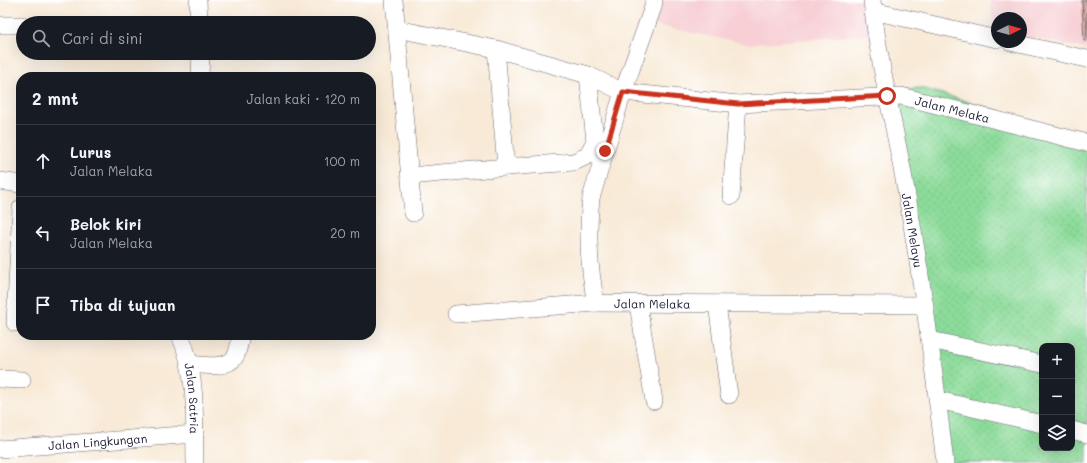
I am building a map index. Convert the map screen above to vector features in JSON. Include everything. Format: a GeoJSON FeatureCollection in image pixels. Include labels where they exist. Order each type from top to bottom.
{"type":"FeatureCollection","features":[{"type":"Feature","properties":{"kind":"street"},"geometry":{"type":"LineString","coordinates":[[198,0],[199,16]]}},
{"type":"Feature","properties":{"kind":"street"},"geometry":{"type":"LineString","coordinates":[[394,0],[413,213]]}},
{"type":"Feature","properties":{"kind":"street"},"geometry":{"type":"LineString","coordinates":[[596,303],[592,281],[589,233],[591,198],[623,92],[653,7],[654,0]]}},
{"type":"Feature","properties":{"kind":"street"},"geometry":{"type":"LineString","coordinates":[[872,6],[991,37]]}},
{"type":"Feature","properties":{"kind":"street","name":"Jalan Melayu"},"geometry":{"type":"LineString","coordinates":[[872,6],[887,96],[904,178],[925,305],[945,463]]}},
{"type":"Feature","properties":{"kind":"street"},"geometry":{"type":"LineString","coordinates":[[0,25],[16,25]]}},
{"type":"Feature","properties":{"kind":"street","name":"Jalan Melaka"},"geometry":{"type":"LineString","coordinates":[[397,29],[496,49],[588,75],[623,92],[738,104],[901,96],[1087,143]]}},
{"type":"Feature","properties":{"kind":"street"},"geometry":{"type":"LineString","coordinates":[[1027,46],[1087,59]]}},
{"type":"Feature","properties":{"kind":"street"},"geometry":{"type":"LineString","coordinates":[[496,49],[506,167]]}},
{"type":"Feature","properties":{"kind":"street"},"geometry":{"type":"LineString","coordinates":[[200,72],[201,60]]}},
{"type":"Feature","properties":{"kind":"street"},"geometry":{"type":"LineString","coordinates":[[410,176],[574,162],[587,156],[595,141],[588,75]]}},
{"type":"Feature","properties":{"kind":"street"},"geometry":{"type":"LineString","coordinates":[[731,196],[738,104]]}},
{"type":"Feature","properties":{"kind":"street"},"geometry":{"type":"LineString","coordinates":[[0,181],[16,183]]}},
{"type":"Feature","properties":{"kind":"street","name":"Jalan Melaka"},"geometry":{"type":"LineString","coordinates":[[456,314],[596,303],[925,305]]}},
{"type":"Feature","properties":{"kind":"street"},"geometry":{"type":"LineString","coordinates":[[15,323],[16,304]]}},
{"type":"Feature","properties":{"kind":"street"},"geometry":{"type":"LineString","coordinates":[[638,304],[654,401]]}},
{"type":"Feature","properties":{"kind":"street"},"geometry":{"type":"LineString","coordinates":[[718,304],[729,395]]}},
{"type":"Feature","properties":{"kind":"street","name":"Jalan Satria"},"geometry":{"type":"LineString","coordinates":[[182,340],[190,364],[194,388],[195,463]]}},
{"type":"Feature","properties":{"kind":"street"},"geometry":{"type":"LineString","coordinates":[[190,364],[218,366],[226,364],[233,360],[238,351],[240,340]]}},
{"type":"Feature","properties":{"kind":"street"},"geometry":{"type":"LineString","coordinates":[[930,340],[1039,363]]}},
{"type":"Feature","properties":{"kind":"street"},"geometry":{"type":"LineString","coordinates":[[0,379],[22,380]]}},
{"type":"Feature","properties":{"kind":"street"},"geometry":{"type":"LineString","coordinates":[[938,400],[1039,423]]}},
{"type":"Feature","properties":{"kind":"street"},"geometry":{"type":"LineString","coordinates":[[1075,431],[1087,434]]}},
{"type":"Feature","properties":{"kind":"street","name":"Jalan Lingkungan"},"geometry":{"type":"LineString","coordinates":[[0,449],[194,434]]}},
{"type":"Feature","properties":{"kind":"shaded area"},"geometry":{"type":"Polygon","coordinates":[[[652,0],[874,0],[878,34],[747,44],[650,24],[652,0]]]}},
{"type":"Feature","properties":{"kind":"shaded area"},"geometry":{"type":"Polygon","coordinates":[[[990,0],[1087,0],[1087,49],[1027,37],[1027,12],[992,12],[990,0]]]}},
{"type":"Feature","properties":{"kind":"green space"},"geometry":{"type":"Polygon","coordinates":[[[922,88],[1087,137],[1087,463],[951,463],[889,90],[922,88]]]}},
{"type":"Feature","properties":{"kind":"building"},"geometry":{"type":"Polygon","coordinates":[[[1082,0],[1087,0],[1087,41],[1084,41],[1082,0]]]}},
{"type":"Feature","properties":{"kind":"route"},"geometry":{"type":"LineString","coordinates":[[605,151],[623,92],[738,104],[887,96]]}}]}
